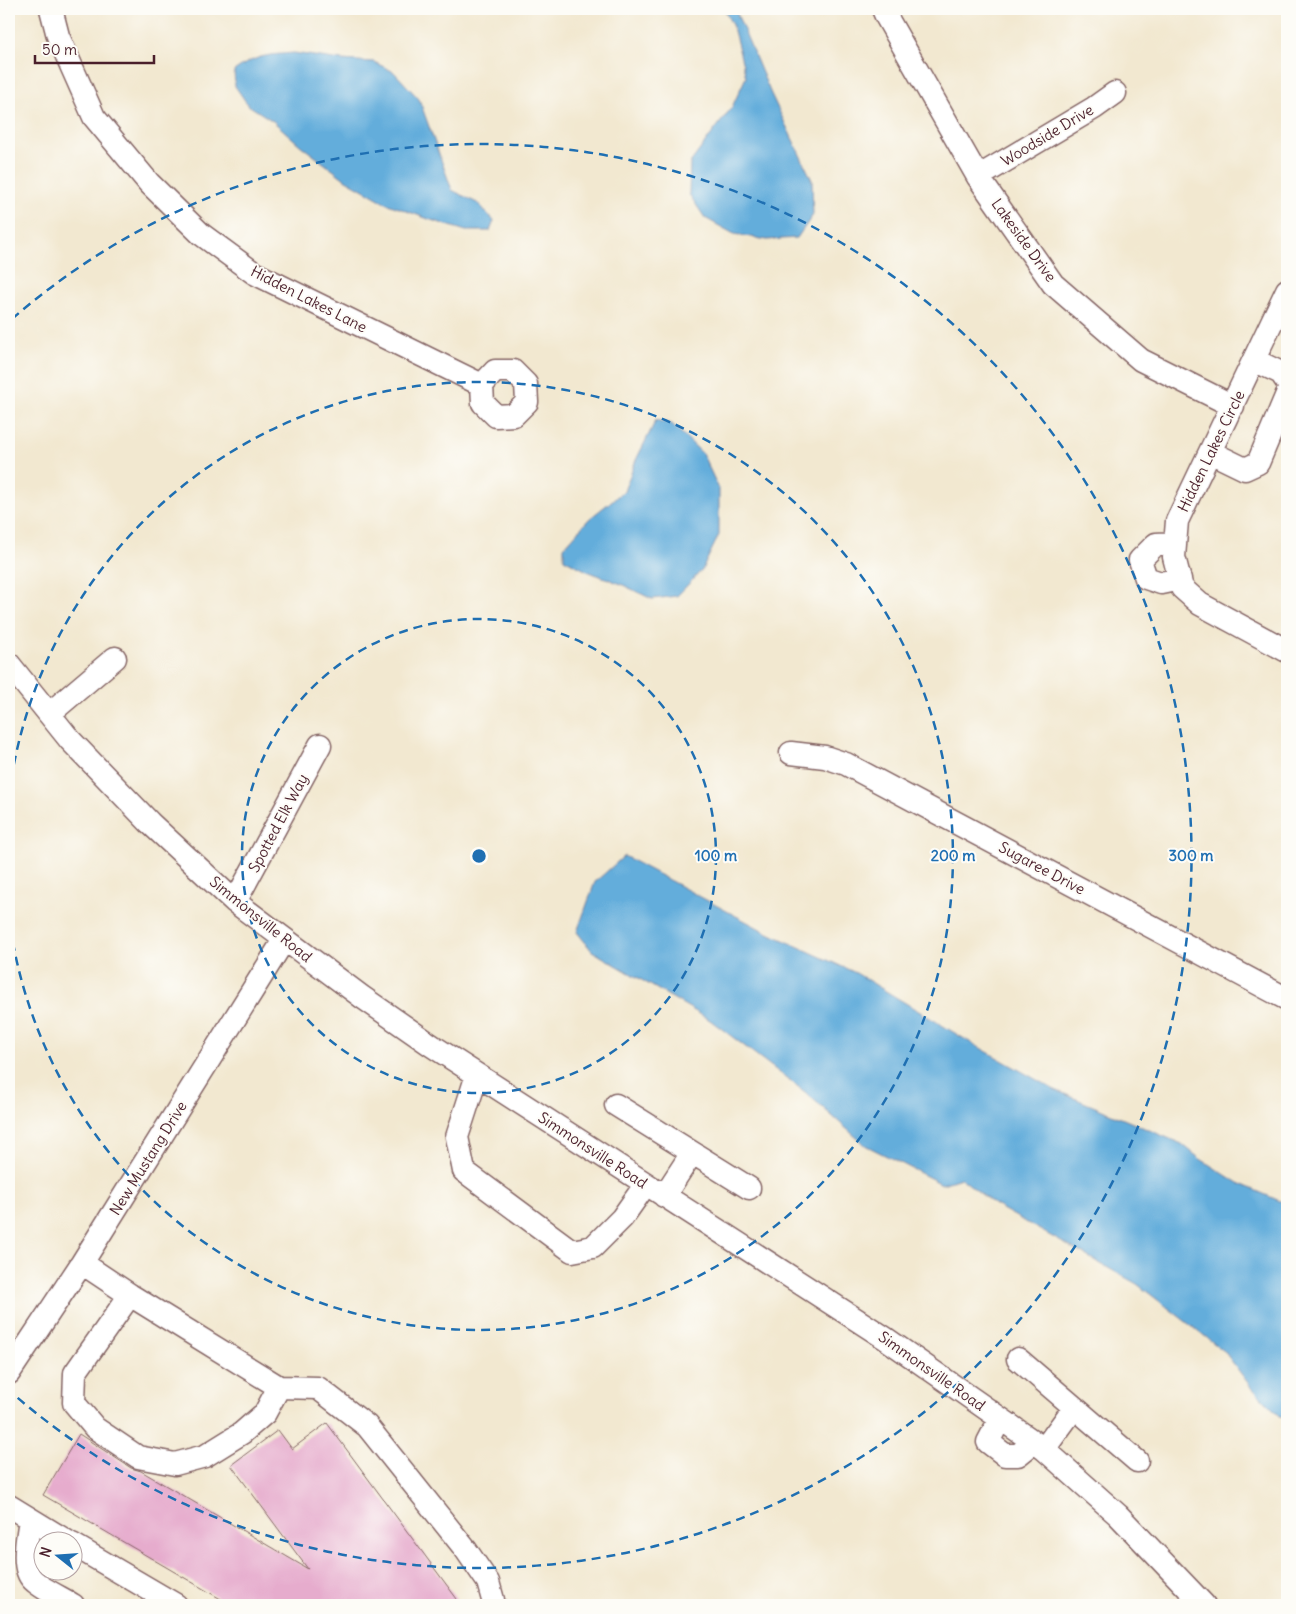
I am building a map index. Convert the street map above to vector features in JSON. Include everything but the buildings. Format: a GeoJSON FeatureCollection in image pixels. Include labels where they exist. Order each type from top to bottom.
{"type":"FeatureCollection","features":[{"type":"Feature","properties":{"kind":"street","name":"Hidden Lakes Lane"},"geometry":{"type":"LineString","coordinates":[[52,9],[58,36],[94,117],[148,183],[201,234],[254,273],[482,385]]}},
{"type":"Feature","properties":{"kind":"street","name":"Lakeside Drive"},"geometry":{"type":"LineString","coordinates":[[883,9],[978,177],[1053,284],[1141,360],[1233,406]]}},
{"type":"Feature","properties":{"kind":"street","name":"Woodside Drive"},"geometry":{"type":"LineString","coordinates":[[978,177],[1094,108],[1115,93]]}},
{"type":"Feature","properties":{"kind":"street","name":"Hidden Lakes Circle"},"geometry":{"type":"LineString","coordinates":[[1287,290],[1177,521],[1174,557],[1182,588],[1200,604],[1287,651]]}},
{"type":"Feature","properties":{"kind":"street"},"geometry":{"type":"LineString","coordinates":[[1254,360],[1281,373],[1287,382]]}},
{"type":"Feature","properties":{"kind":"street"},"geometry":{"type":"LineString","coordinates":[[1210,452],[1245,469],[1258,463],[1287,394]]}},
{"type":"Feature","properties":{"kind":"street"},"geometry":{"type":"LineString","coordinates":[[1175,543],[1156,544],[1140,560],[1146,578],[1161,584],[1180,579]]}},
{"type":"Feature","properties":{"kind":"street"},"geometry":{"type":"LineString","coordinates":[[49,714],[115,658]]}},
{"type":"Feature","properties":{"kind":"street","name":"Simmonsville Road"},"geometry":{"type":"LineString","coordinates":[[9,664],[70,740],[150,823],[235,902],[362,997],[477,1074],[885,1338],[1039,1446],[1118,1515],[1204,1605]]}},
{"type":"Feature","properties":{"kind":"street","name":"Spotted Elk Way"},"geometry":{"type":"LineString","coordinates":[[235,902],[320,745]]}},
{"type":"Feature","properties":{"kind":"street","name":"Sugaree Drive"},"geometry":{"type":"LineString","coordinates":[[791,753],[825,756],[846,764],[1287,999]]}},
{"type":"Feature","properties":{"kind":"street","name":"New Mustang Drive"},"geometry":{"type":"LineString","coordinates":[[11,1364],[82,1263],[284,940]]}},
{"type":"Feature","properties":{"kind":"street"},"geometry":{"type":"LineString","coordinates":[[477,1074],[457,1137],[464,1171],[572,1251],[593,1247],[692,1153]]}},
{"type":"Feature","properties":{"kind":"street"},"geometry":{"type":"LineString","coordinates":[[616,1105],[749,1188]]}},
{"type":"Feature","properties":{"kind":"street"},"geometry":{"type":"LineString","coordinates":[[82,1263],[130,1295],[279,1387],[318,1388],[367,1426],[466,1550],[488,1582],[493,1605]]}},
{"type":"Feature","properties":{"kind":"street"},"geometry":{"type":"LineString","coordinates":[[130,1295],[75,1373],[74,1403],[94,1428],[138,1457],[175,1464],[205,1456],[242,1433],[265,1413],[279,1387]]}},
{"type":"Feature","properties":{"kind":"street"},"geometry":{"type":"LineString","coordinates":[[1018,1359],[1137,1461]]}},
{"type":"Feature","properties":{"kind":"street"},"geometry":{"type":"LineString","coordinates":[[1039,1446],[1074,1408]]}},
{"type":"Feature","properties":{"kind":"street"},"geometry":{"type":"LineString","coordinates":[[9,1506],[51,1532]]}},
{"type":"Feature","properties":{"kind":"street"},"geometry":{"type":"LineString","coordinates":[[30,1519],[26,1556],[28,1573],[33,1580],[73,1605]]}},
{"type":"Feature","properties":{"kind":"street"},"geometry":{"type":"LineString","coordinates":[[82,1550],[176,1605]]}},
{"type":"Feature","properties":{"kind":"water"},"geometry":{"type":"Polygon","coordinates":[[[724,9],[735,9],[771,94],[812,180],[813,215],[797,238],[767,240],[734,234],[705,218],[689,194],[690,163],[732,107],[746,77],[733,27],[724,9]]]}},
{"type":"Feature","properties":{"kind":"water"},"geometry":{"type":"Polygon","coordinates":[[[294,53],[341,60],[374,62],[394,72],[419,99],[452,190],[479,204],[494,221],[490,231],[466,231],[388,204],[346,180],[300,145],[273,121],[248,105],[235,86],[234,71],[262,57],[294,53]]]}},
{"type":"Feature","properties":{"kind":"water"},"geometry":{"type":"Polygon","coordinates":[[[656,420],[672,424],[702,453],[719,489],[719,535],[702,570],[677,596],[652,599],[564,559],[564,547],[589,519],[624,491],[636,460],[656,420]]]}},
{"type":"Feature","properties":{"kind":"water"},"geometry":{"type":"Polygon","coordinates":[[[624,856],[766,932],[856,973],[968,1041],[1053,1089],[1182,1144],[1199,1158],[1238,1183],[1287,1204],[1287,1417],[1280,1416],[1251,1387],[1224,1351],[1137,1284],[995,1205],[961,1178],[942,1184],[865,1145],[805,1092],[710,1020],[592,951],[577,932],[595,882],[624,856]]]}}]}
